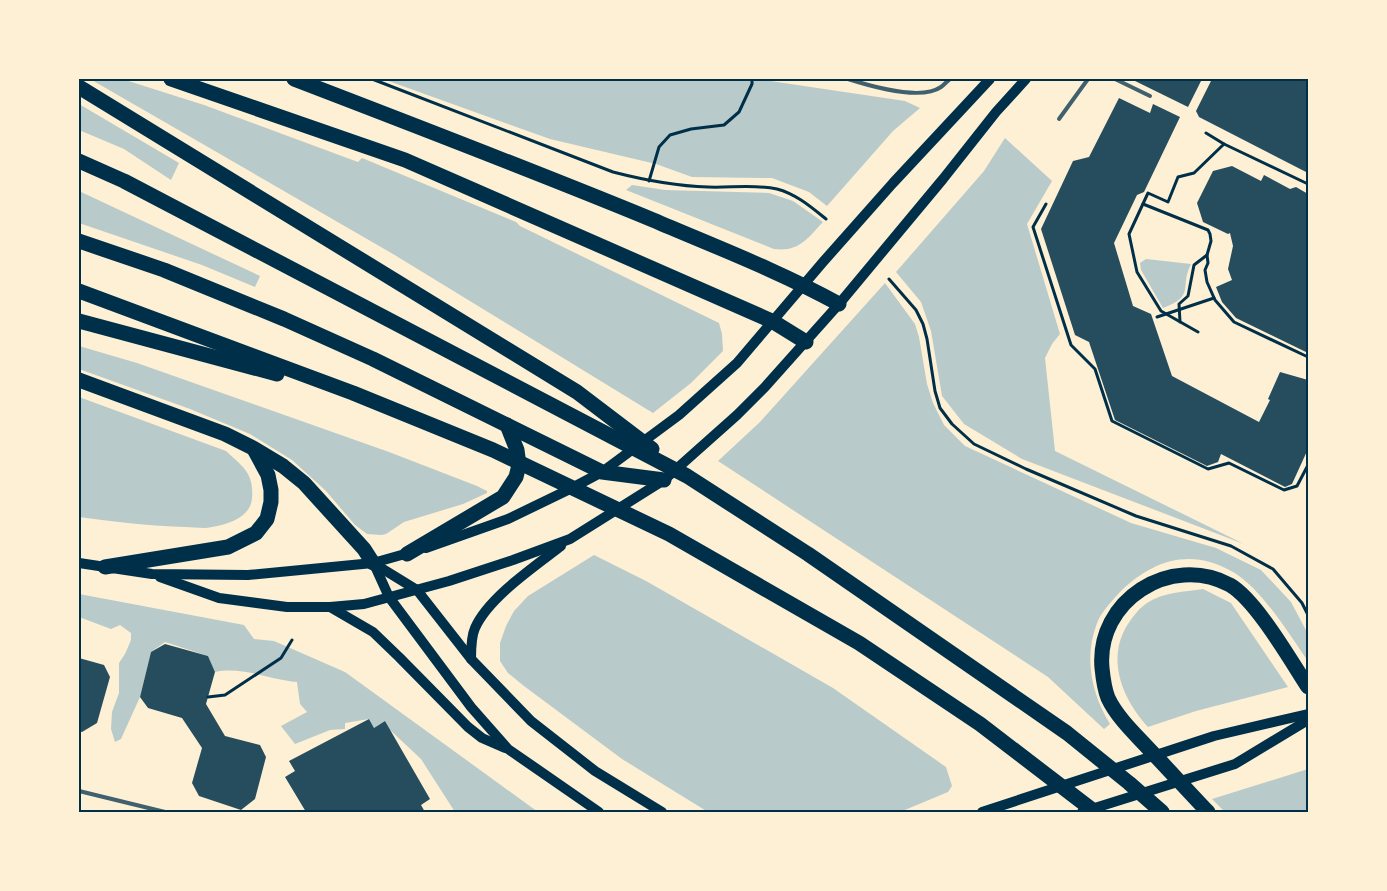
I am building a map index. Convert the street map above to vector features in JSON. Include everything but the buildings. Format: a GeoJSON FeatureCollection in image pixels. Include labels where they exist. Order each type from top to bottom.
{"type":"FeatureCollection","features":[{"type":"Feature","properties":{"kind":"highway"},"geometry":{"type":"LineString","coordinates":[[171,79],[405,160],[772,321],[806,342]]}},
{"type":"Feature","properties":{"kind":"highway"},"geometry":{"type":"LineString","coordinates":[[294,79],[597,197],[804,284],[839,304]]}},
{"type":"Feature","properties":{"kind":"highway"},"geometry":{"type":"LineString","coordinates":[[79,88],[577,392],[688,476],[816,559],[1067,733],[1162,812]]}},
{"type":"Feature","properties":{"kind":"highway"},"geometry":{"type":"LineString","coordinates":[[79,161],[133,186],[688,476]]}},
{"type":"Feature","properties":{"kind":"highway"},"geometry":{"type":"LineString","coordinates":[[79,241],[164,270],[284,318],[373,359],[602,472],[664,480]]}},
{"type":"Feature","properties":{"kind":"highway"},"geometry":{"type":"LineString","coordinates":[[79,291],[353,393],[493,450],[678,539],[859,643],[980,724],[1095,812]]}},
{"type":"Feature","properties":{"kind":"highway"},"geometry":{"type":"LineString","coordinates":[[79,321],[110,331],[353,393]]}},
{"type":"Feature","properties":{"kind":"highway"},"geometry":{"type":"LineString","coordinates":[[79,380],[225,434],[283,466],[304,483],[364,549],[373,563]]}},
{"type":"Feature","properties":{"kind":"highway"},"geometry":{"type":"LineString","coordinates":[[407,554],[503,497],[516,477],[518,466],[517,450],[507,425]]}},
{"type":"Feature","properties":{"kind":"highway"},"geometry":{"type":"LineString","coordinates":[[104,567],[228,547],[256,533],[267,519],[271,502],[271,490],[268,475],[262,461],[253,448]]}},
{"type":"Feature","properties":{"kind":"highway"},"geometry":{"type":"LineString","coordinates":[[1208,812],[1130,729],[1108,698],[1103,682],[1101,663],[1103,643],[1109,627],[1122,608],[1138,590],[1160,579],[1183,574],[1215,578],[1232,586],[1244,596],[1264,621],[1308,687]]}},
{"type":"Feature","properties":{"kind":"main road"},"geometry":{"type":"LineString","coordinates":[[79,563],[152,574],[248,575],[373,563],[407,554],[508,519],[602,472],[679,414],[737,363],[823,262],[990,79]]}},
{"type":"Feature","properties":{"kind":"main road"},"geometry":{"type":"LineString","coordinates":[[471,659],[474,629],[482,615],[512,585],[570,539],[664,480],[765,387],[839,304],[996,112],[1026,79]]}},
{"type":"Feature","properties":{"kind":"main road"},"geometry":{"type":"LineString","coordinates":[[152,574],[218,598],[287,607],[330,607],[364,604],[417,590],[513,560],[570,539]]}},
{"type":"Feature","properties":{"kind":"main road"},"geometry":{"type":"LineString","coordinates":[[373,563],[417,590],[471,659],[531,721],[595,771],[662,812]]}},
{"type":"Feature","properties":{"kind":"main road"},"geometry":{"type":"LineString","coordinates":[[373,563],[389,597],[471,707],[508,749]]}},
{"type":"Feature","properties":{"kind":"main road"},"geometry":{"type":"LineString","coordinates":[[330,607],[373,632],[468,727],[482,738],[508,749],[599,812]]}},
{"type":"Feature","properties":{"kind":"main road"},"geometry":{"type":"LineString","coordinates":[[982,812],[1214,736],[1308,714]]}},
{"type":"Feature","properties":{"kind":"main road"},"geometry":{"type":"LineString","coordinates":[[1082,812],[1235,764],[1308,720]]}},
{"type":"Feature","properties":{"kind":"lane"},"geometry":{"type":"LineString","coordinates":[[848,79],[865,85],[922,93],[940,88],[950,79]]}},
{"type":"Feature","properties":{"kind":"lane"},"geometry":{"type":"LineString","coordinates":[[1059,119],[1088,79]]}},
{"type":"Feature","properties":{"kind":"lane"},"geometry":{"type":"LineString","coordinates":[[1115,79],[1150,96]]}},
{"type":"Feature","properties":{"kind":"lane"},"geometry":{"type":"LineString","coordinates":[[79,791],[165,812]]}},
{"type":"Feature","properties":{"kind":"path"},"geometry":{"type":"LineString","coordinates":[[372,79],[613,172],[649,182],[681,186],[777,189],[796,196],[826,219]]}},
{"type":"Feature","properties":{"kind":"path"},"geometry":{"type":"LineString","coordinates":[[649,182],[659,147],[670,135],[691,129],[724,124],[738,112],[752,84],[752,79]]}},
{"type":"Feature","properties":{"kind":"path"},"geometry":{"type":"LineString","coordinates":[[1206,133],[1224,144],[1308,184]]}},
{"type":"Feature","properties":{"kind":"path"},"geometry":{"type":"LineString","coordinates":[[1198,332],[1161,311],[1137,272],[1129,234],[1148,193],[1168,202],[1178,177],[1194,173],[1224,144]]}},
{"type":"Feature","properties":{"kind":"path"},"geometry":{"type":"LineString","coordinates":[[1046,204],[1034,227],[1071,345],[1095,369],[1112,421],[1208,469],[1229,462],[1284,490],[1297,486],[1308,465]]}},
{"type":"Feature","properties":{"kind":"path"},"geometry":{"type":"LineString","coordinates":[[1143,204],[1208,230],[1211,241],[1205,270],[1207,282],[1214,298],[1234,322],[1308,357]]}},
{"type":"Feature","properties":{"kind":"path"},"geometry":{"type":"LineString","coordinates":[[1180,322],[1179,304],[1188,296],[1194,265],[1207,255]]}},
{"type":"Feature","properties":{"kind":"path"},"geometry":{"type":"LineString","coordinates":[[889,279],[916,310],[923,324],[935,392],[940,408],[952,424],[974,444],[1026,469],[1136,516],[1231,546],[1272,569],[1302,603],[1308,615]]}},
{"type":"Feature","properties":{"kind":"path"},"geometry":{"type":"LineString","coordinates":[[1157,317],[1214,298]]}},
{"type":"Feature","properties":{"kind":"path"},"geometry":{"type":"LineString","coordinates":[[1308,479],[1308,493]]}},
{"type":"Feature","properties":{"kind":"path"},"geometry":{"type":"LineString","coordinates":[[208,697],[225,695],[282,658],[292,640]]}},
{"type":"Feature","properties":{"kind":"shaded area"},"geometry":{"type":"Polygon","coordinates":[[[90,79],[122,79],[204,105],[358,162],[362,158],[516,222],[520,226],[719,323],[723,351],[691,383],[653,413],[393,254],[90,79]]]}},
{"type":"Feature","properties":{"kind":"shaded area"},"geometry":{"type":"Polygon","coordinates":[[[383,79],[757,79],[905,101],[920,108],[893,131],[827,206],[809,192],[772,178],[692,177],[656,164],[550,139],[383,79]]]}},
{"type":"Feature","properties":{"kind":"shaded area"},"geometry":{"type":"Polygon","coordinates":[[[79,104],[179,163],[171,180],[124,149],[79,130],[79,104]]]}},
{"type":"Feature","properties":{"kind":"shaded area"},"geometry":{"type":"Polygon","coordinates":[[[1005,138],[1052,181],[1027,224],[1060,334],[1045,358],[1055,451],[1244,544],[1022,459],[964,424],[942,396],[931,331],[921,302],[896,272],[984,171],[1005,138]]]}},
{"type":"Feature","properties":{"kind":"shaded area"},"geometry":{"type":"Polygon","coordinates":[[[632,185],[665,190],[769,193],[793,201],[823,222],[802,243],[790,248],[774,249],[626,190],[632,185]]]}},
{"type":"Feature","properties":{"kind":"shaded area"},"geometry":{"type":"Polygon","coordinates":[[[79,191],[260,276],[255,287],[202,265],[79,223],[79,191]]]}},
{"type":"Feature","properties":{"kind":"shaded area"},"geometry":{"type":"Polygon","coordinates":[[[1146,259],[1191,264],[1185,290],[1180,299],[1163,308],[1141,270],[1140,263],[1146,259]]]}},
{"type":"Feature","properties":{"kind":"shaded area"},"geometry":{"type":"Polygon","coordinates":[[[885,283],[915,324],[927,384],[933,403],[944,425],[965,446],[1131,523],[1216,548],[1261,570],[1291,602],[1308,634],[1308,661],[1264,600],[1233,572],[1217,564],[1202,560],[1187,559],[1159,565],[1132,581],[1120,592],[1103,612],[1096,626],[1092,638],[1090,664],[1094,689],[1110,724],[1104,729],[1048,677],[718,461],[760,422],[885,283]]]}},
{"type":"Feature","properties":{"kind":"shaded area"},"geometry":{"type":"Polygon","coordinates":[[[79,346],[137,363],[389,452],[477,486],[487,491],[487,493],[463,504],[404,522],[386,534],[367,534],[355,525],[326,491],[292,460],[250,434],[190,409],[79,369],[79,346]]]}},
{"type":"Feature","properties":{"kind":"shaded area"},"geometry":{"type":"Polygon","coordinates":[[[79,397],[226,451],[242,466],[249,476],[252,498],[248,510],[232,522],[206,528],[146,525],[79,517],[79,397]]]}},
{"type":"Feature","properties":{"kind":"shaded area"},"geometry":{"type":"Polygon","coordinates":[[[594,555],[646,581],[833,688],[946,767],[952,786],[948,792],[900,812],[708,812],[622,759],[524,686],[508,673],[500,661],[500,643],[514,611],[528,596],[594,555]]]}},
{"type":"Feature","properties":{"kind":"shaded area"},"geometry":{"type":"Polygon","coordinates":[[[1203,589],[1231,603],[1288,687],[1196,711],[1148,727],[1132,706],[1125,694],[1121,681],[1118,655],[1125,629],[1140,609],[1154,599],[1203,589]]]}},
{"type":"Feature","properties":{"kind":"shaded area"},"geometry":{"type":"Polygon","coordinates":[[[79,594],[244,625],[254,639],[274,641],[345,672],[538,812],[455,812],[421,759],[389,729],[385,721],[374,728],[369,719],[345,723],[345,729],[330,730],[295,744],[281,726],[307,712],[300,704],[297,682],[246,672],[215,672],[208,656],[165,642],[151,652],[140,697],[121,739],[115,742],[111,729],[112,712],[119,693],[119,663],[131,640],[131,633],[120,625],[111,629],[79,617],[79,594]]]}},
{"type":"Feature","properties":{"kind":"shaded area"},"geometry":{"type":"Polygon","coordinates":[[[1308,769],[1308,812],[1225,812],[1212,799],[1308,769]]]}}]}
